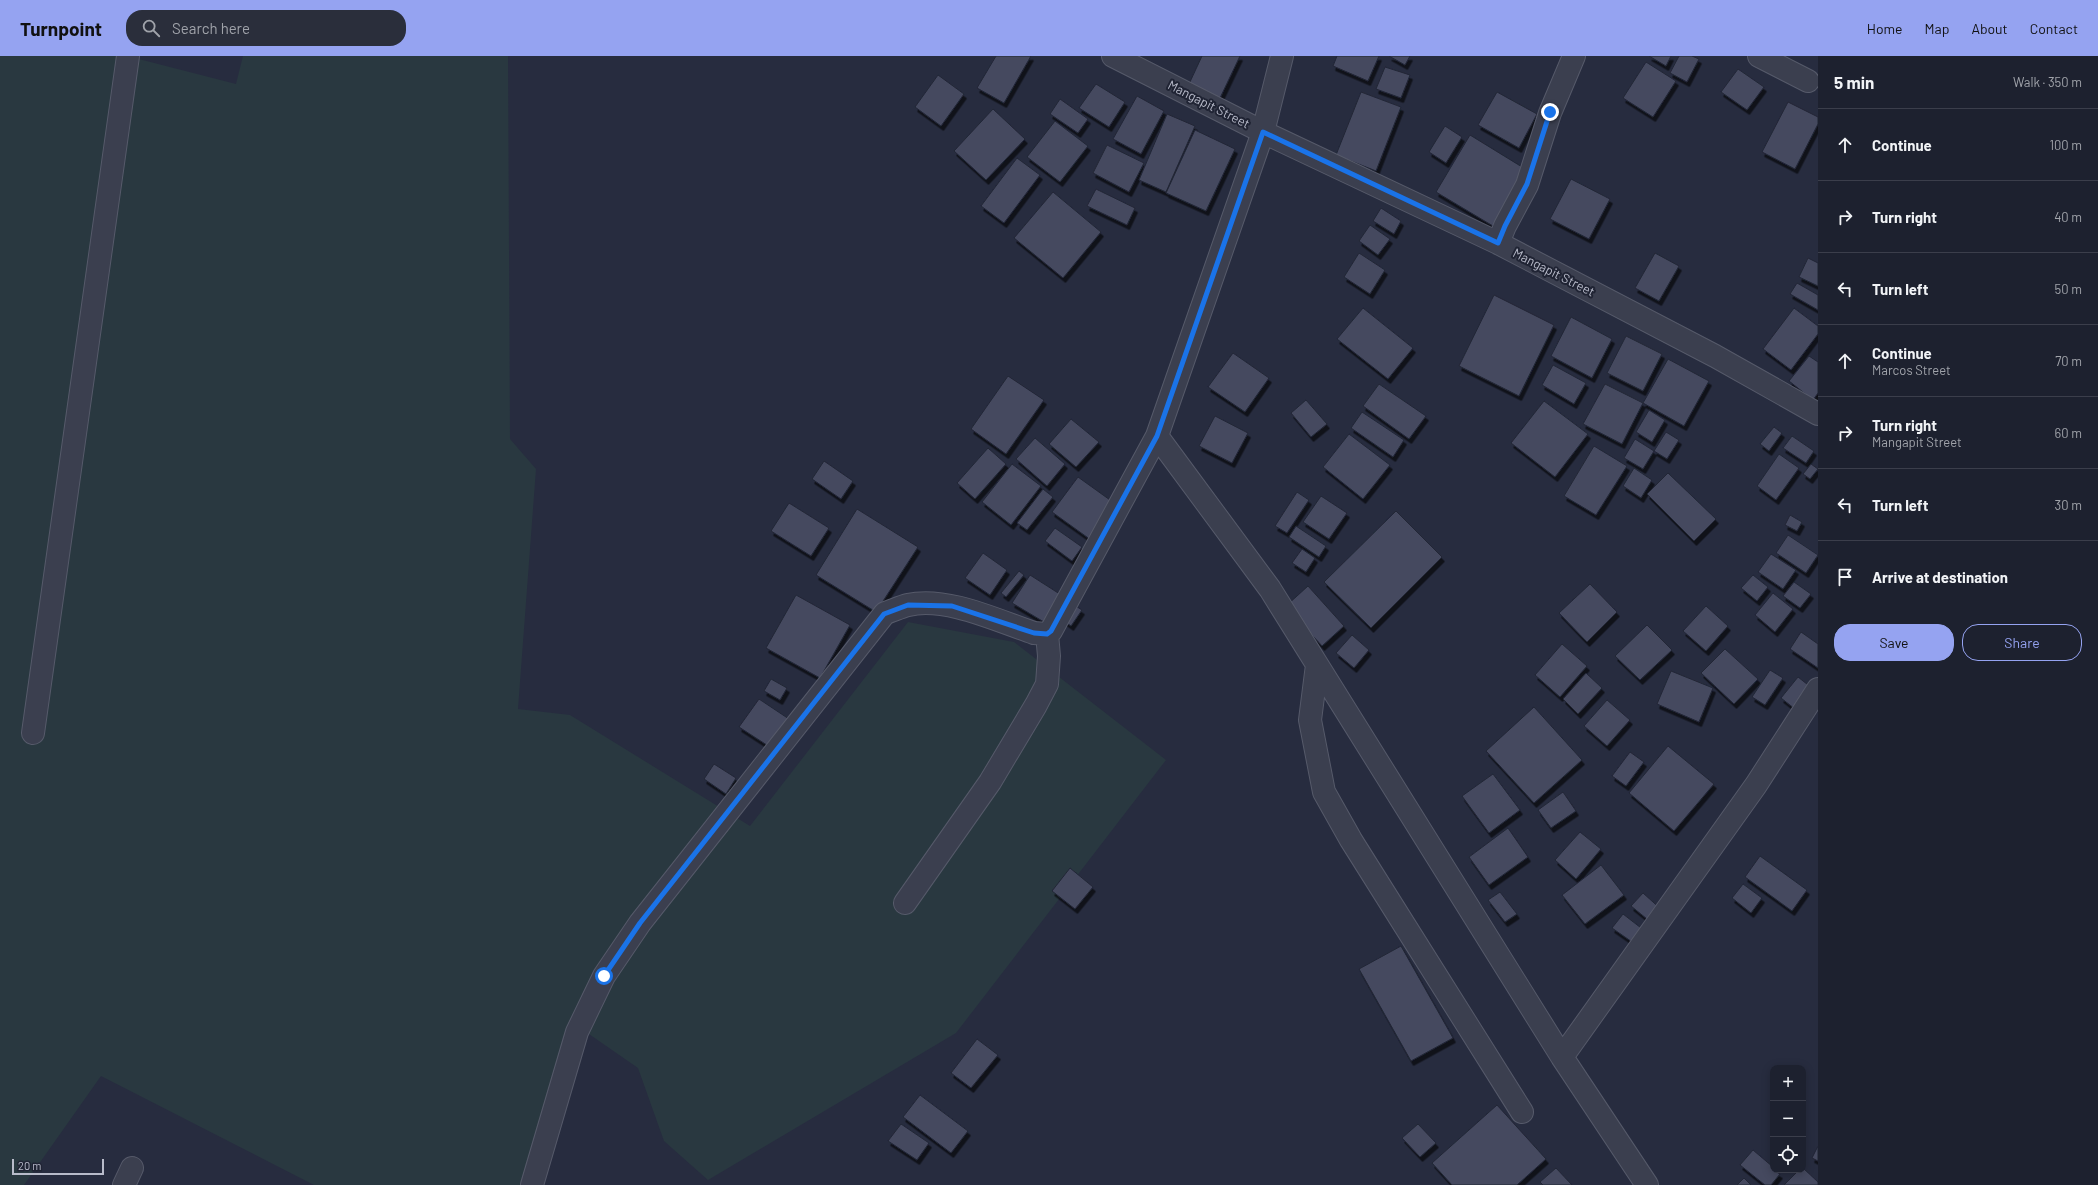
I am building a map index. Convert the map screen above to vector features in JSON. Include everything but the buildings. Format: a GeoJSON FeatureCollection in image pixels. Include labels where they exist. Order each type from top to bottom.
{"type":"FeatureCollection","features":[{"type":"Feature","properties":{"kind":"street"},"geometry":{"type":"LineString","coordinates":[[33,734],[128,56]]}},
{"type":"Feature","properties":{"kind":"street","name":"Mangapit Street"},"geometry":{"type":"LineString","coordinates":[[1113,56],[1263,132],[1498,243],[1714,356],[1818,414]]}},
{"type":"Feature","properties":{"kind":"street"},"geometry":{"type":"LineString","coordinates":[[532,1185],[577,1032],[604,976],[640,923],[884,614],[908,605],[952,606],[1034,633],[1047,634],[1051,631],[1072,595],[1157,436],[1263,132],[1282,56]]}},
{"type":"Feature","properties":{"kind":"street"},"geometry":{"type":"LineString","coordinates":[[1498,243],[1505,226],[1527,184],[1550,112],[1574,56]]}},
{"type":"Feature","properties":{"kind":"street"},"geometry":{"type":"LineString","coordinates":[[1759,56],[1808,81]]}},
{"type":"Feature","properties":{"kind":"street"},"geometry":{"type":"LineString","coordinates":[[1157,436],[1270,590],[1562,1057],[1647,1185]]}},
{"type":"Feature","properties":{"kind":"street"},"geometry":{"type":"LineString","coordinates":[[905,903],[990,782],[1036,705],[1047,684],[1049,656],[1047,634]]}},
{"type":"Feature","properties":{"kind":"street"},"geometry":{"type":"LineString","coordinates":[[1317,665],[1310,720],[1324,792],[1351,840],[1522,1112]]}},
{"type":"Feature","properties":{"kind":"street"},"geometry":{"type":"LineString","coordinates":[[1562,1057],[1756,785],[1818,690]]}},
{"type":"Feature","properties":{"kind":"shaded area"},"geometry":{"type":"Polygon","coordinates":[[[0,56],[127,56],[236,84],[243,56],[508,56],[510,439],[536,469],[518,709],[570,715],[750,826],[908,622],[1014,642],[1166,760],[956,1033],[708,1180],[664,1141],[638,1068],[573,1023],[525,1185],[314,1185],[101,1076],[24,1185],[0,1185],[0,56]]]}},
{"type":"Feature","properties":{"kind":"route"},"geometry":{"type":"LineString","coordinates":[[604,976],[640,923],[884,614],[908,605],[928,604],[952,606],[1034,633],[1047,634],[1051,631],[1072,595],[1157,436],[1263,132],[1446,220],[1498,243],[1505,226],[1527,184],[1539,151],[1550,112]]}}]}
